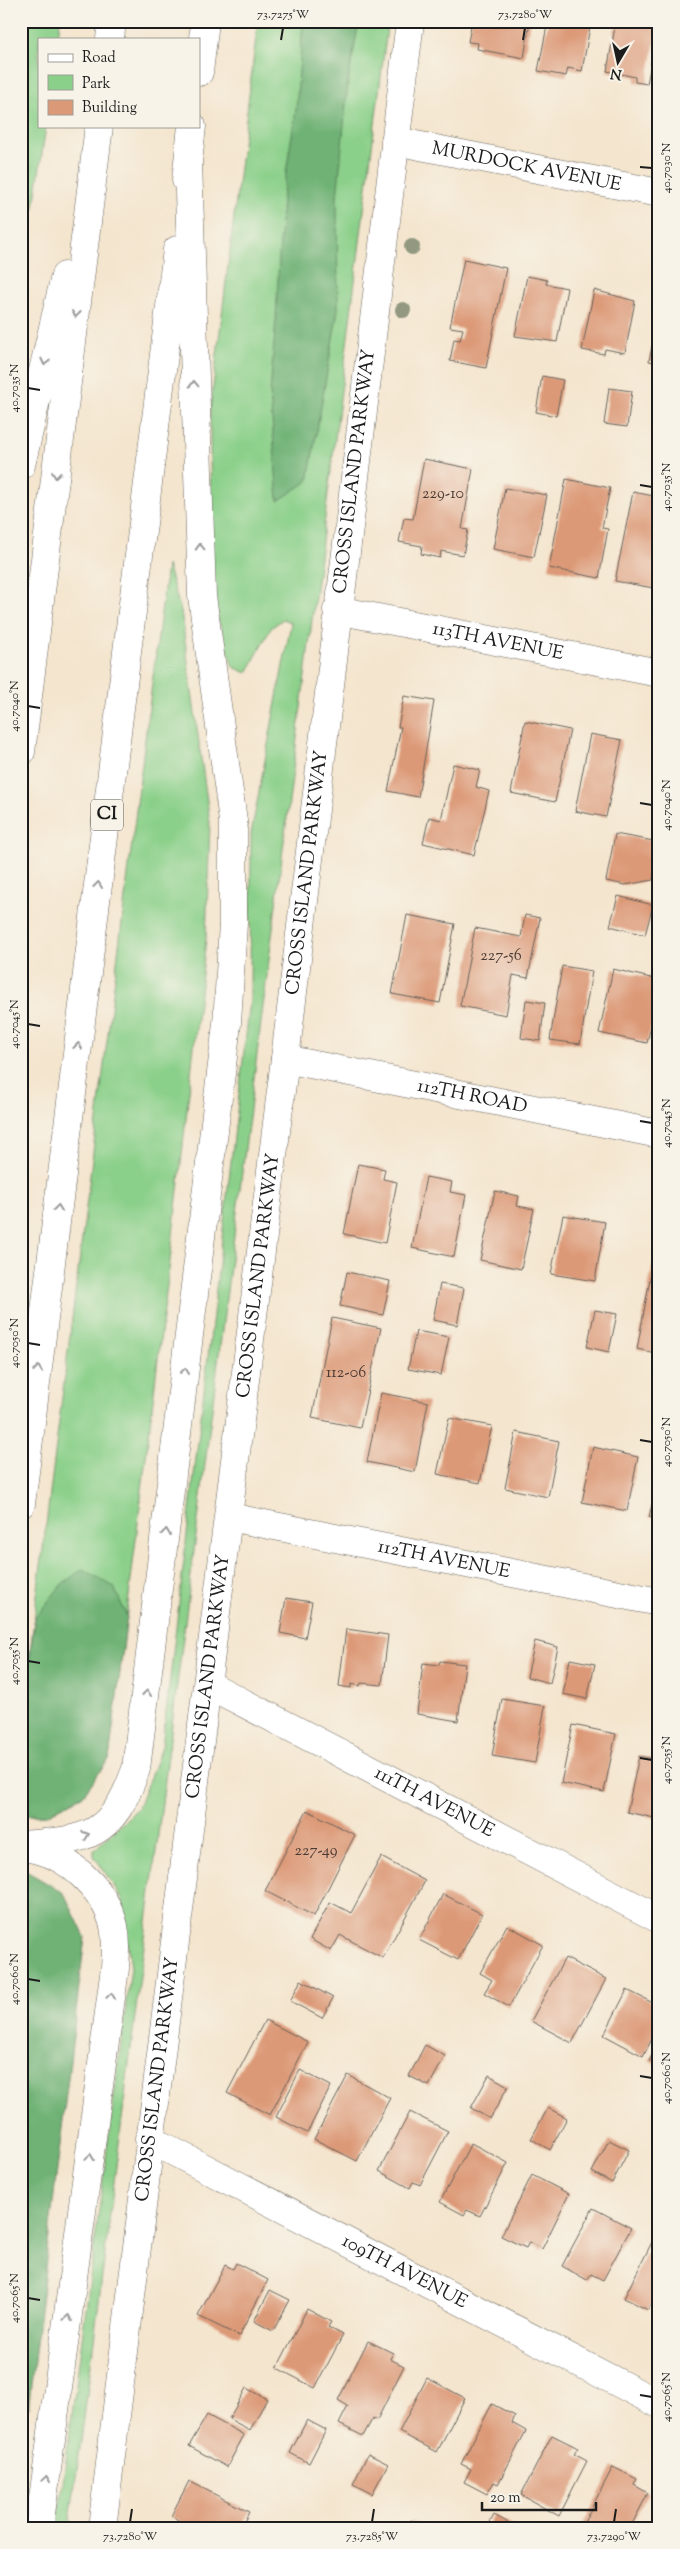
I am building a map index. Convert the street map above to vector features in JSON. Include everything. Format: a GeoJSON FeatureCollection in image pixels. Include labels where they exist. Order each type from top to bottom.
{"type":"FeatureCollection","features":[{"type":"Feature","properties":{"kind":"main road"},"geometry":{"type":"LineString","coordinates":[[110,38],[112,21]]}},
{"type":"Feature","properties":{"kind":"main road"},"geometry":{"type":"LineString","coordinates":[[200,64],[205,21]]}},
{"type":"Feature","properties":{"kind":"main road","name":"CROSS ISLAND PARKWAY"},"geometry":{"type":"LineString","coordinates":[[102,2528],[149,2139],[209,1685],[285,1060],[337,610],[410,21]]}},
{"type":"Feature","properties":{"kind":"main road"},"geometry":{"type":"LineString","coordinates":[[21,465],[99,128]]}},
{"type":"Feature","properties":{"kind":"main road"},"geometry":{"type":"LineString","coordinates":[[21,752],[99,128]]}},
{"type":"Feature","properties":{"kind":"main road","name":"CI"},"geometry":{"type":"LineString","coordinates":[[21,1504],[192,128]]}},
{"type":"Feature","properties":{"kind":"main road","name":"MURDOCK AVENUE"},"geometry":{"type":"LineString","coordinates":[[394,141],[659,193]]}},
{"type":"Feature","properties":{"kind":"main road"},"geometry":{"type":"LineString","coordinates":[[21,1846],[62,1842],[95,1832],[110,1820],[121,1806],[136,1769],[227,1024],[233,923],[232,821],[202,596],[188,161]]}},
{"type":"Feature","properties":{"kind":"main road","name":"113TH AVENUE"},"geometry":{"type":"LineString","coordinates":[[337,610],[659,673]]}},
{"type":"Feature","properties":{"kind":"main road","name":"112TH ROAD"},"geometry":{"type":"LineString","coordinates":[[285,1060],[659,1134]]}},
{"type":"Feature","properties":{"kind":"main road","name":"112TH AVENUE"},"geometry":{"type":"LineString","coordinates":[[229,1517],[659,1602]]}},
{"type":"Feature","properties":{"kind":"main road","name":"111TH AVENUE"},"geometry":{"type":"LineString","coordinates":[[209,1685],[659,1919]]}},
{"type":"Feature","properties":{"kind":"main road"},"geometry":{"type":"LineString","coordinates":[[21,1846],[32,1848],[66,1862],[79,1873],[107,1907],[114,1926],[116,1946],[114,1978],[39,2528]]}},
{"type":"Feature","properties":{"kind":"main road","name":"109TH AVENUE"},"geometry":{"type":"LineString","coordinates":[[149,2139],[659,2404]]}},
{"type":"Feature","properties":{"kind":"green space"},"geometry":{"type":"Polygon","coordinates":[[[21,21],[60,21],[58,38],[38,38],[38,128],[46,128],[21,295],[21,21]]]}},
{"type":"Feature","properties":{"kind":"green space"},"geometry":{"type":"Polygon","coordinates":[[[258,21],[388,21],[86,2403],[69,2528],[57,2528],[131,1968],[122,1898],[94,1856],[94,1850],[138,1808],[162,1746],[250,1001],[251,834],[291,623],[283,619],[271,628],[247,673],[233,667],[211,596],[210,412],[258,21]]]}},
{"type":"Feature","properties":{"kind":"green space"},"geometry":{"type":"Polygon","coordinates":[[[303,21],[359,21],[348,82],[337,198],[338,310],[308,481],[278,501],[270,392],[282,198],[296,110],[303,21]]]}},
{"type":"Feature","properties":{"kind":"green space"},"geometry":{"type":"Polygon","coordinates":[[[167,565],[181,611],[210,823],[206,939],[171,1253],[109,1759],[83,1795],[47,1815],[21,1815],[21,1723],[167,565]]]}},
{"type":"Feature","properties":{"kind":"green space"},"geometry":{"type":"Polygon","coordinates":[[[83,1569],[114,1587],[127,1617],[109,1759],[83,1795],[47,1815],[21,1815],[21,1723],[35,1618],[62,1584],[83,1569]]]}},
{"type":"Feature","properties":{"kind":"green space"},"geometry":{"type":"Polygon","coordinates":[[[21,1868],[64,1893],[85,1937],[29,2402],[21,2435],[21,1868]]]}},
{"type":"Feature","properties":{"kind":"building"},"geometry":{"type":"Polygon","coordinates":[[[472,21],[530,21],[524,58],[477,49],[478,43],[468,42],[472,21]]]}},
{"type":"Feature","properties":{"kind":"building"},"geometry":{"type":"Polygon","coordinates":[[[548,21],[591,21],[582,71],[568,68],[566,76],[538,71],[548,21]]]}},
{"type":"Feature","properties":{"kind":"building"},"geometry":{"type":"Polygon","coordinates":[[[616,21],[659,21],[647,84],[635,82],[635,77],[607,71],[616,21]]]}},
{"type":"Feature","properties":{"kind":"building"},"geometry":{"type":"Polygon","coordinates":[[[464,259],[506,268],[486,368],[450,361],[454,339],[460,340],[463,329],[450,327],[464,259]]]}},
{"type":"Feature","properties":{"kind":"building"},"geometry":{"type":"Polygon","coordinates":[[[527,276],[547,280],[546,284],[567,288],[557,342],[515,336],[527,276]]]}},
{"type":"Feature","properties":{"kind":"building"},"geometry":{"type":"Polygon","coordinates":[[[594,290],[635,301],[625,353],[605,349],[604,354],[582,350],[594,290]]]}},
{"type":"Feature","properties":{"kind":"building"},"geometry":{"type":"Polygon","coordinates":[[[659,318],[659,363],[649,361],[659,318]]]}},
{"type":"Feature","properties":{"kind":"building"},"geometry":{"type":"Polygon","coordinates":[[[542,376],[563,380],[556,416],[536,412],[542,376]]]}},
{"type":"Feature","properties":{"kind":"building"},"geometry":{"type":"Polygon","coordinates":[[[609,388],[632,391],[627,427],[604,424],[609,388]]]}},
{"type":"Feature","properties":{"kind":"building"},"geometry":{"type":"Polygon","coordinates":[[[424,459],[473,469],[462,529],[468,530],[463,555],[441,551],[440,558],[421,554],[422,546],[399,542],[404,518],[413,519],[424,459]]]}},
{"type":"Feature","properties":{"kind":"building"},"geometry":{"type":"Polygon","coordinates":[[[566,479],[610,488],[602,528],[608,529],[599,578],[549,568],[566,479]]]}},
{"type":"Feature","properties":{"kind":"building"},"geometry":{"type":"Polygon","coordinates":[[[505,488],[547,495],[534,557],[493,549],[505,488]]]}},
{"type":"Feature","properties":{"kind":"building"},"geometry":{"type":"Polygon","coordinates":[[[633,492],[659,497],[659,589],[615,581],[633,492]]]}},
{"type":"Feature","properties":{"kind":"building"},"geometry":{"type":"Polygon","coordinates":[[[404,696],[434,701],[418,797],[388,791],[401,727],[398,727],[404,696]]]}},
{"type":"Feature","properties":{"kind":"building"},"geometry":{"type":"Polygon","coordinates":[[[525,721],[570,730],[555,802],[511,793],[525,721]]]}},
{"type":"Feature","properties":{"kind":"building"},"geometry":{"type":"Polygon","coordinates":[[[590,734],[622,740],[606,817],[575,811],[590,734]]]}},
{"type":"Feature","properties":{"kind":"building"},"geometry":{"type":"Polygon","coordinates":[[[453,764],[480,770],[476,787],[489,791],[474,855],[423,843],[429,817],[441,820],[453,764]]]}},
{"type":"Feature","properties":{"kind":"building"},"geometry":{"type":"Polygon","coordinates":[[[615,834],[659,842],[653,880],[625,885],[606,881],[615,834]]]}},
{"type":"Feature","properties":{"kind":"building"},"geometry":{"type":"Polygon","coordinates":[[[618,896],[653,905],[645,935],[610,926],[618,896]]]}},
{"type":"Feature","properties":{"kind":"building"},"geometry":{"type":"Polygon","coordinates":[[[407,915],[455,924],[440,1003],[392,994],[407,915]]]}},
{"type":"Feature","properties":{"kind":"building"},"geometry":{"type":"Polygon","coordinates":[[[525,915],[540,918],[528,978],[513,975],[506,1015],[460,1006],[475,928],[521,937],[525,915]]]}},
{"type":"Feature","properties":{"kind":"building"},"geometry":{"type":"Polygon","coordinates":[[[562,966],[592,971],[580,1044],[550,1040],[562,966]]]}},
{"type":"Feature","properties":{"kind":"building"},"geometry":{"type":"Polygon","coordinates":[[[613,969],[659,980],[659,992],[647,1043],[599,1033],[613,969]]]}},
{"type":"Feature","properties":{"kind":"building"},"geometry":{"type":"Polygon","coordinates":[[[526,1000],[545,1003],[540,1041],[521,1038],[526,1000]]]}},
{"type":"Feature","properties":{"kind":"building"},"geometry":{"type":"Polygon","coordinates":[[[358,1164],[385,1169],[383,1179],[397,1182],[385,1243],[344,1234],[358,1164]]]}},
{"type":"Feature","properties":{"kind":"building"},"geometry":{"type":"Polygon","coordinates":[[[426,1177],[452,1182],[450,1192],[466,1195],[454,1257],[412,1248],[426,1177]]]}},
{"type":"Feature","properties":{"kind":"building"},"geometry":{"type":"Polygon","coordinates":[[[495,1191],[519,1196],[517,1206],[534,1209],[521,1269],[480,1260],[495,1191]]]}},
{"type":"Feature","properties":{"kind":"building"},"geometry":{"type":"Polygon","coordinates":[[[563,1215],[605,1222],[595,1281],[551,1274],[563,1215]]]}},
{"type":"Feature","properties":{"kind":"building"},"geometry":{"type":"Polygon","coordinates":[[[656,1246],[659,1247],[659,1354],[637,1349],[656,1246]]]}},
{"type":"Feature","properties":{"kind":"building"},"geometry":{"type":"Polygon","coordinates":[[[347,1272],[390,1281],[383,1315],[340,1306],[347,1272]]]}},
{"type":"Feature","properties":{"kind":"building"},"geometry":{"type":"Polygon","coordinates":[[[440,1284],[464,1288],[457,1325],[433,1320],[440,1284]]]}},
{"type":"Feature","properties":{"kind":"building"},"geometry":{"type":"Polygon","coordinates":[[[595,1310],[617,1314],[609,1352],[587,1347],[595,1310]]]}},
{"type":"Feature","properties":{"kind":"building"},"geometry":{"type":"Polygon","coordinates":[[[332,1318],[381,1328],[360,1428],[312,1418],[332,1318]]]}},
{"type":"Feature","properties":{"kind":"building"},"geometry":{"type":"Polygon","coordinates":[[[416,1331],[449,1337],[441,1375],[408,1369],[416,1331]]]}},
{"type":"Feature","properties":{"kind":"building"},"geometry":{"type":"Polygon","coordinates":[[[381,1393],[428,1402],[415,1472],[367,1462],[381,1393]]]}},
{"type":"Feature","properties":{"kind":"building"},"geometry":{"type":"Polygon","coordinates":[[[449,1418],[492,1426],[480,1483],[437,1474],[449,1418]]]}},
{"type":"Feature","properties":{"kind":"building"},"geometry":{"type":"Polygon","coordinates":[[[516,1432],[559,1441],[548,1497],[505,1488],[516,1432]]]}},
{"type":"Feature","properties":{"kind":"building"},"geometry":{"type":"Polygon","coordinates":[[[593,1447],[638,1457],[627,1511],[582,1502],[593,1447]]]}},
{"type":"Feature","properties":{"kind":"building"},"geometry":{"type":"Polygon","coordinates":[[[659,1476],[659,1519],[649,1517],[659,1476]]]}},
{"type":"Feature","properties":{"kind":"building"},"geometry":{"type":"Polygon","coordinates":[[[286,1598],[312,1602],[305,1638],[280,1633],[286,1598]]]}},
{"type":"Feature","properties":{"kind":"building"},"geometry":{"type":"Polygon","coordinates":[[[346,1629],[388,1635],[382,1685],[361,1683],[360,1686],[351,1684],[351,1688],[339,1686],[346,1629]]]}},
{"type":"Feature","properties":{"kind":"building"},"geometry":{"type":"Polygon","coordinates":[[[535,1641],[558,1647],[550,1683],[527,1677],[535,1641]]]}},
{"type":"Feature","properties":{"kind":"building"},"geometry":{"type":"Polygon","coordinates":[[[570,1659],[595,1664],[587,1699],[563,1694],[570,1659]]]}},
{"type":"Feature","properties":{"kind":"building"},"geometry":{"type":"Polygon","coordinates":[[[440,1661],[465,1664],[458,1721],[417,1714],[423,1663],[439,1665],[440,1661]]]}},
{"type":"Feature","properties":{"kind":"building"},"geometry":{"type":"Polygon","coordinates":[[[502,1699],[545,1706],[535,1763],[492,1756],[502,1699]]]}},
{"type":"Feature","properties":{"kind":"building"},"geometry":{"type":"Polygon","coordinates":[[[573,1725],[616,1734],[604,1792],[561,1783],[573,1725]]]}},
{"type":"Feature","properties":{"kind":"building"},"geometry":{"type":"Polygon","coordinates":[[[639,1756],[659,1760],[659,1819],[627,1812],[639,1756]]]}},
{"type":"Feature","properties":{"kind":"building"},"geometry":{"type":"Polygon","coordinates":[[[307,1810],[355,1835],[314,1916],[265,1891],[307,1810]]]}},
{"type":"Feature","properties":{"kind":"building"},"geometry":{"type":"Polygon","coordinates":[[[381,1857],[425,1881],[383,1958],[340,1935],[331,1951],[310,1939],[330,1902],[351,1913],[381,1857]]]}},
{"type":"Feature","properties":{"kind":"building"},"geometry":{"type":"Polygon","coordinates":[[[443,1894],[482,1914],[458,1960],[419,1940],[443,1894]]]}},
{"type":"Feature","properties":{"kind":"building"},"geometry":{"type":"Polygon","coordinates":[[[507,1925],[543,1945],[509,2007],[484,1993],[492,1980],[480,1973],[507,1925]]]}},
{"type":"Feature","properties":{"kind":"building"},"geometry":{"type":"Polygon","coordinates":[[[565,1958],[606,1979],[572,2043],[531,2021],[565,1958]]]}},
{"type":"Feature","properties":{"kind":"building"},"geometry":{"type":"Polygon","coordinates":[[[301,1980],[333,1998],[322,2018],[290,2001],[301,1980]]]}},
{"type":"Feature","properties":{"kind":"building"},"geometry":{"type":"Polygon","coordinates":[[[627,1990],[659,2006],[659,2026],[643,2056],[604,2035],[627,1990]]]}},
{"type":"Feature","properties":{"kind":"building"},"geometry":{"type":"Polygon","coordinates":[[[265,2020],[308,2042],[270,2115],[227,2093],[265,2020]]]}},
{"type":"Feature","properties":{"kind":"building"},"geometry":{"type":"Polygon","coordinates":[[[659,2043],[659,2066],[649,2061],[659,2043]]]}},
{"type":"Feature","properties":{"kind":"building"},"geometry":{"type":"Polygon","coordinates":[[[425,2045],[445,2056],[429,2086],[409,2076],[425,2045]]]}},
{"type":"Feature","properties":{"kind":"building"},"geometry":{"type":"Polygon","coordinates":[[[300,2070],[331,2086],[307,2133],[276,2117],[300,2070]]]}},
{"type":"Feature","properties":{"kind":"building"},"geometry":{"type":"Polygon","coordinates":[[[348,2075],[390,2098],[357,2161],[314,2139],[348,2075]]]}},
{"type":"Feature","properties":{"kind":"building"},"geometry":{"type":"Polygon","coordinates":[[[489,2075],[508,2086],[490,2119],[471,2108],[489,2075]]]}},
{"type":"Feature","properties":{"kind":"building"},"geometry":{"type":"Polygon","coordinates":[[[548,2108],[567,2118],[550,2150],[531,2139],[548,2108]]]}},
{"type":"Feature","properties":{"kind":"building"},"geometry":{"type":"Polygon","coordinates":[[[410,2112],[448,2131],[420,2185],[413,2182],[410,2188],[379,2171],[410,2112]]]}},
{"type":"Feature","properties":{"kind":"building"},"geometry":{"type":"Polygon","coordinates":[[[609,2140],[629,2150],[612,2183],[592,2172],[609,2140]]]}},
{"type":"Feature","properties":{"kind":"building"},"geometry":{"type":"Polygon","coordinates":[[[471,2143],[508,2163],[480,2216],[467,2210],[464,2215],[440,2202],[471,2143]]]}},
{"type":"Feature","properties":{"kind":"building"},"geometry":{"type":"Polygon","coordinates":[[[532,2175],[569,2194],[542,2249],[529,2242],[526,2248],[501,2236],[532,2175]]]}},
{"type":"Feature","properties":{"kind":"building"},"geometry":{"type":"Polygon","coordinates":[[[593,2208],[631,2228],[603,2280],[591,2274],[587,2280],[562,2266],[593,2208]]]}},
{"type":"Feature","properties":{"kind":"building"},"geometry":{"type":"Polygon","coordinates":[[[654,2238],[659,2241],[659,2309],[651,2305],[648,2310],[624,2298],[654,2238]]]}},
{"type":"Feature","properties":{"kind":"building"},"geometry":{"type":"Polygon","coordinates":[[[236,2263],[268,2280],[239,2336],[198,2316],[225,2265],[233,2269],[236,2263]]]}},
{"type":"Feature","properties":{"kind":"building"},"geometry":{"type":"Polygon","coordinates":[[[270,2290],[290,2300],[273,2331],[254,2321],[270,2290]]]}},
{"type":"Feature","properties":{"kind":"building"},"geometry":{"type":"Polygon","coordinates":[[[307,2309],[331,2322],[328,2327],[343,2335],[315,2388],[277,2368],[307,2309]]]}},
{"type":"Feature","properties":{"kind":"building"},"geometry":{"type":"Polygon","coordinates":[[[368,2341],[393,2353],[390,2359],[404,2366],[377,2420],[373,2418],[363,2436],[339,2424],[348,2406],[338,2400],[368,2341]]]}},
{"type":"Feature","properties":{"kind":"building"},"geometry":{"type":"Polygon","coordinates":[[[427,2378],[465,2398],[437,2452],[399,2432],[427,2378]]]}},
{"type":"Feature","properties":{"kind":"building"},"geometry":{"type":"Polygon","coordinates":[[[246,2388],[267,2399],[250,2430],[229,2419],[246,2388]]]}},
{"type":"Feature","properties":{"kind":"building"},"geometry":{"type":"Polygon","coordinates":[[[492,2404],[515,2416],[512,2423],[526,2431],[498,2484],[494,2482],[487,2494],[464,2482],[471,2469],[461,2464],[492,2404]]]}},
{"type":"Feature","properties":{"kind":"building"},"geometry":{"type":"Polygon","coordinates":[[[207,2415],[244,2435],[227,2467],[189,2446],[207,2415]]]}},
{"type":"Feature","properties":{"kind":"building"},"geometry":{"type":"Polygon","coordinates":[[[307,2420],[326,2430],[309,2463],[290,2453],[307,2420]]]}},
{"type":"Feature","properties":{"kind":"building"},"geometry":{"type":"Polygon","coordinates":[[[552,2435],[578,2448],[574,2454],[587,2461],[559,2516],[521,2495],[552,2435]]]}},
{"type":"Feature","properties":{"kind":"building"},"geometry":{"type":"Polygon","coordinates":[[[368,2454],[388,2464],[372,2494],[353,2484],[368,2454]]]}},
{"type":"Feature","properties":{"kind":"building"},"geometry":{"type":"Polygon","coordinates":[[[613,2467],[637,2479],[634,2485],[648,2493],[630,2528],[585,2528],[582,2526],[613,2467]]]}},
{"type":"Feature","properties":{"kind":"building"},"geometry":{"type":"Polygon","coordinates":[[[189,2481],[249,2512],[241,2528],[192,2528],[171,2516],[189,2481]]]}},
{"type":"Feature","properties":{"kind":"building"},"geometry":{"type":"Polygon","coordinates":[[[494,2515],[518,2528],[487,2528],[494,2515]]]}},
{"type":"Feature","properties":{"kind":"building"},"geometry":{"type":"Polygon","coordinates":[[[411,2520],[426,2528],[407,2528],[411,2520]]]}}]}
